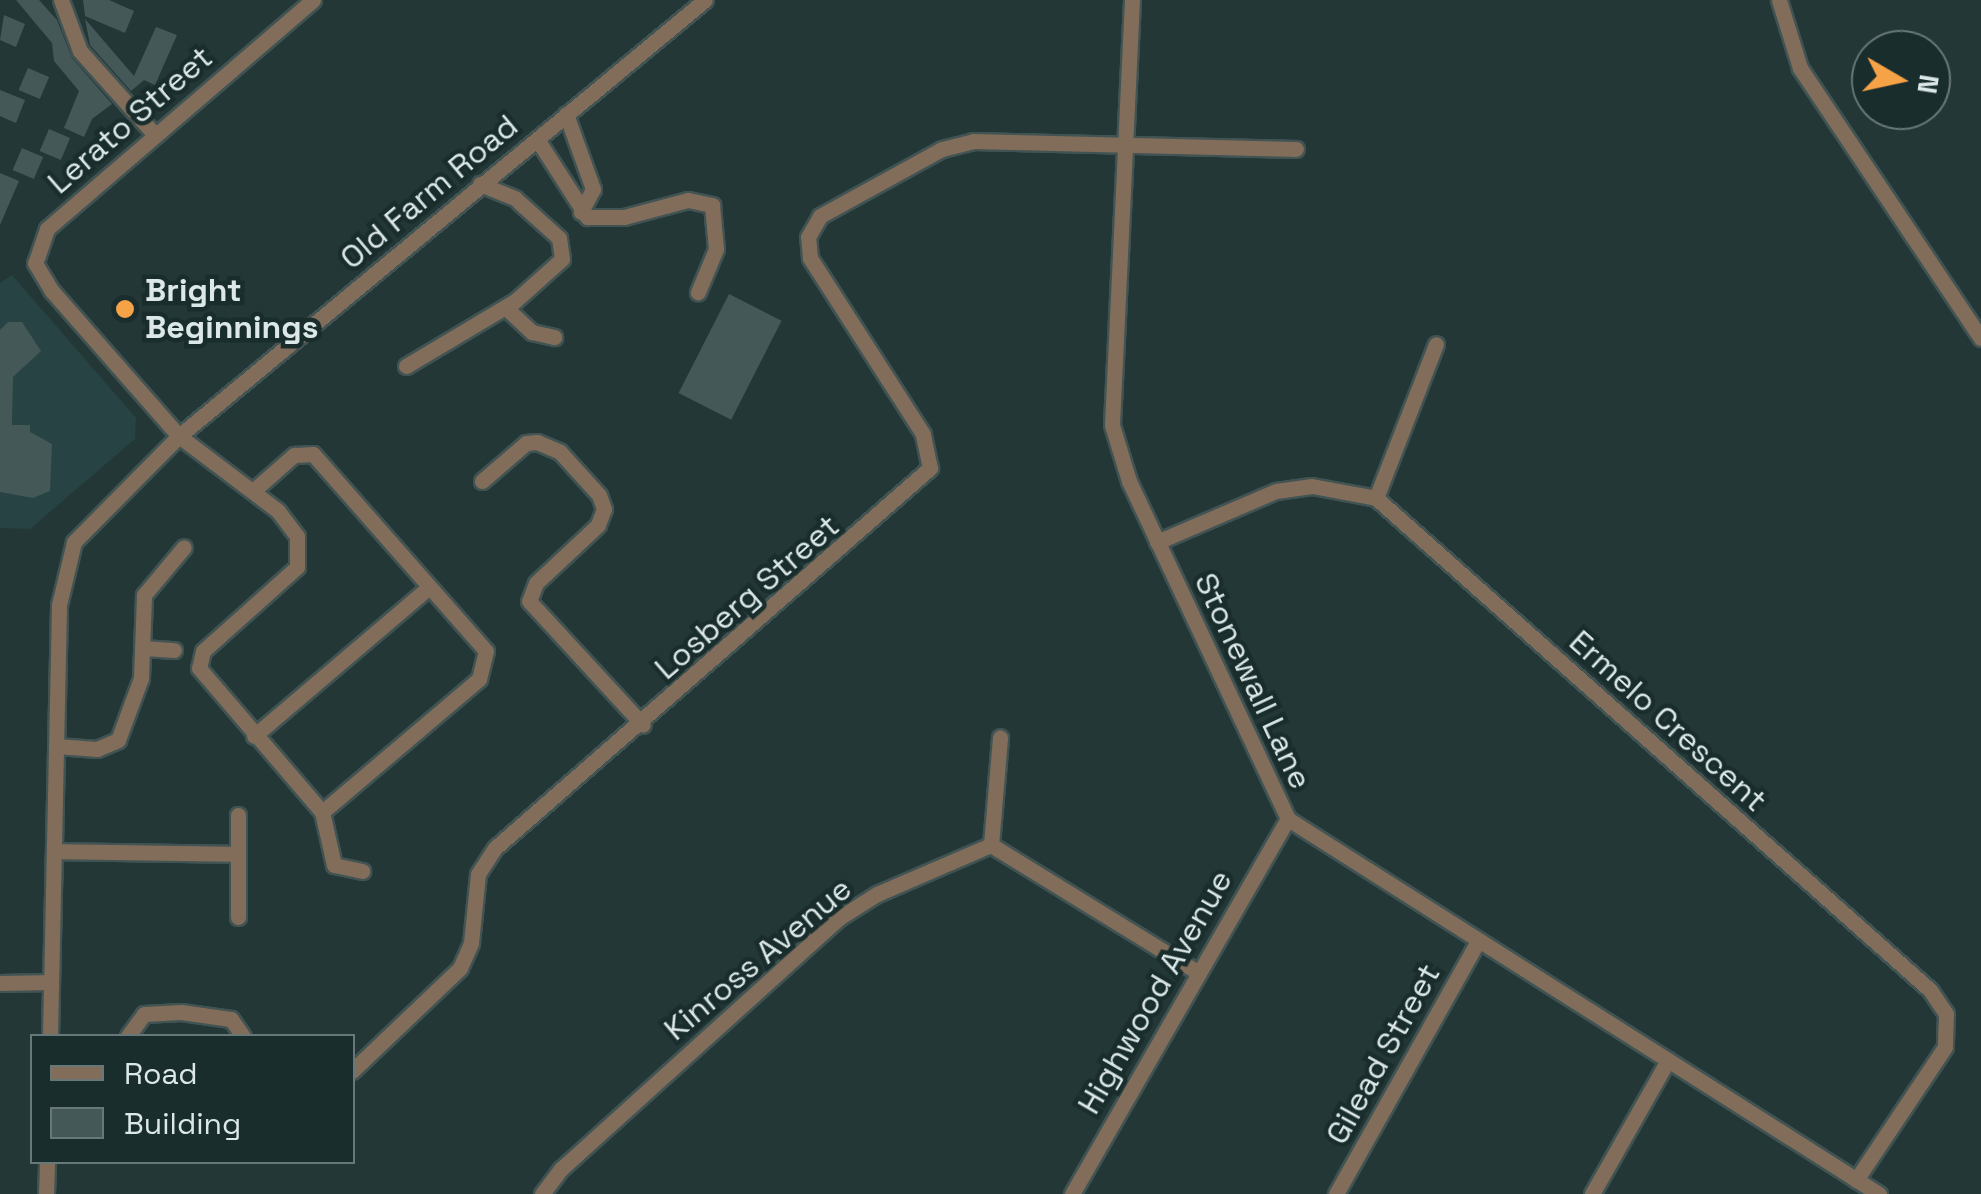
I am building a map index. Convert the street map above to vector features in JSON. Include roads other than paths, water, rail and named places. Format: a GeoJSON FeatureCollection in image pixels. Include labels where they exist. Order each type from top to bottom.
{"type":"FeatureCollection","features":[{"type":"Feature","properties":{"kind":"street"},"geometry":{"type":"LineString","coordinates":[[61,0],[80,51],[155,135]]}},
{"type":"Feature","properties":{"kind":"street","name":"Lerato Street"},"geometry":{"type":"LineString","coordinates":[[179,436],[52,291],[36,263],[47,229],[313,0]]}},
{"type":"Feature","properties":{"kind":"street","name":"Stonewall Lane"},"geometry":{"type":"LineString","coordinates":[[1132,0],[1112,426],[1157,542],[1288,819],[1878,1194]]}},
{"type":"Feature","properties":{"kind":"street"},"geometry":{"type":"LineString","coordinates":[[1779,0],[1800,68],[1981,338]]}},
{"type":"Feature","properties":{"kind":"street","name":"Old Farm Road"},"geometry":{"type":"LineString","coordinates":[[50,1034],[59,605],[68,554],[98,512],[179,436],[697,2]]}},
{"type":"Feature","properties":{"kind":"street"},"geometry":{"type":"LineString","coordinates":[[566,114],[593,189],[581,212]]}},
{"type":"Feature","properties":{"kind":"street"},"geometry":{"type":"LineString","coordinates":[[537,139],[581,212],[614,218],[688,200],[712,205],[716,249],[698,292]]}},
{"type":"Feature","properties":{"kind":"street","name":"Losberg Street"},"geometry":{"type":"LineString","coordinates":[[355,1068],[460,968],[471,942],[478,874],[489,854],[643,725],[930,468],[930,446],[816,270],[807,244],[820,216],[958,143],[1123,144]]}},
{"type":"Feature","properties":{"kind":"street"},"geometry":{"type":"LineString","coordinates":[[1123,144],[1296,149]]}},
{"type":"Feature","properties":{"kind":"street"},"geometry":{"type":"LineString","coordinates":[[480,184],[515,198],[508,162]]}},
{"type":"Feature","properties":{"kind":"street"},"geometry":{"type":"LineString","coordinates":[[406,366],[505,307],[554,269],[564,253],[559,238],[520,202]]}},
{"type":"Feature","properties":{"kind":"street"},"geometry":{"type":"LineString","coordinates":[[505,307],[532,332],[554,337]]}},
{"type":"Feature","properties":{"kind":"street"},"geometry":{"type":"LineString","coordinates":[[1157,542],[1276,491],[1312,486],[1376,498],[1436,344]]}},
{"type":"Feature","properties":{"kind":"street"},"geometry":{"type":"LineString","coordinates":[[179,436],[253,491],[291,526],[300,558],[198,662],[204,678],[322,812],[334,865],[362,871]]}},
{"type":"Feature","properties":{"kind":"street"},"geometry":{"type":"LineString","coordinates":[[482,481],[526,443],[537,442],[560,452],[596,490],[602,520],[536,582],[529,602],[643,725]]}},
{"type":"Feature","properties":{"kind":"street"},"geometry":{"type":"LineString","coordinates":[[253,491],[294,455],[313,454],[482,643],[483,673],[322,812]]}},
{"type":"Feature","properties":{"kind":"street","name":"Ermelo Crescent"},"geometry":{"type":"LineString","coordinates":[[1376,498],[1940,1003],[1948,1031],[1938,1061],[1856,1180]]}},
{"type":"Feature","properties":{"kind":"street"},"geometry":{"type":"LineString","coordinates":[[56,746],[98,749],[118,740],[134,708],[144,648],[147,586],[184,547]]}},
{"type":"Feature","properties":{"kind":"street"},"geometry":{"type":"LineString","coordinates":[[254,736],[430,587]]}},
{"type":"Feature","properties":{"kind":"street"},"geometry":{"type":"LineString","coordinates":[[144,648],[174,650]]}},
{"type":"Feature","properties":{"kind":"street"},"geometry":{"type":"LineString","coordinates":[[1000,737],[992,846],[1196,972]]}},
{"type":"Feature","properties":{"kind":"street"},"geometry":{"type":"LineString","coordinates":[[238,815],[238,917]]}},
{"type":"Feature","properties":{"kind":"street","name":"Highwood Avenue"},"geometry":{"type":"LineString","coordinates":[[1072,1194],[1196,972],[1288,819]]}},
{"type":"Feature","properties":{"kind":"street","name":"Kinross Avenue"},"geometry":{"type":"LineString","coordinates":[[542,1194],[561,1169],[838,918],[877,894],[992,846]]}},
{"type":"Feature","properties":{"kind":"street"},"geometry":{"type":"LineString","coordinates":[[54,852],[238,854]]}},
{"type":"Feature","properties":{"kind":"street","name":"Gilead Street"},"geometry":{"type":"LineString","coordinates":[[1336,1194],[1478,941]]}},
{"type":"Feature","properties":{"kind":"street"},"geometry":{"type":"LineString","coordinates":[[0,984],[51,982]]}},
{"type":"Feature","properties":{"kind":"street"},"geometry":{"type":"LineString","coordinates":[[129,1034],[144,1014],[181,1012],[232,1020],[242,1034]]}},
{"type":"Feature","properties":{"kind":"street"},"geometry":{"type":"LineString","coordinates":[[1592,1194],[1668,1060]]}},
{"type":"Feature","properties":{"kind":"street"},"geometry":{"type":"LineString","coordinates":[[46,1194],[48,1164]]}},
{"type":"Feature","properties":{"kind":"place","name":"Bright Beginnings"},"geometry":{"type":"Point","coordinates":[125,309]}}]}
